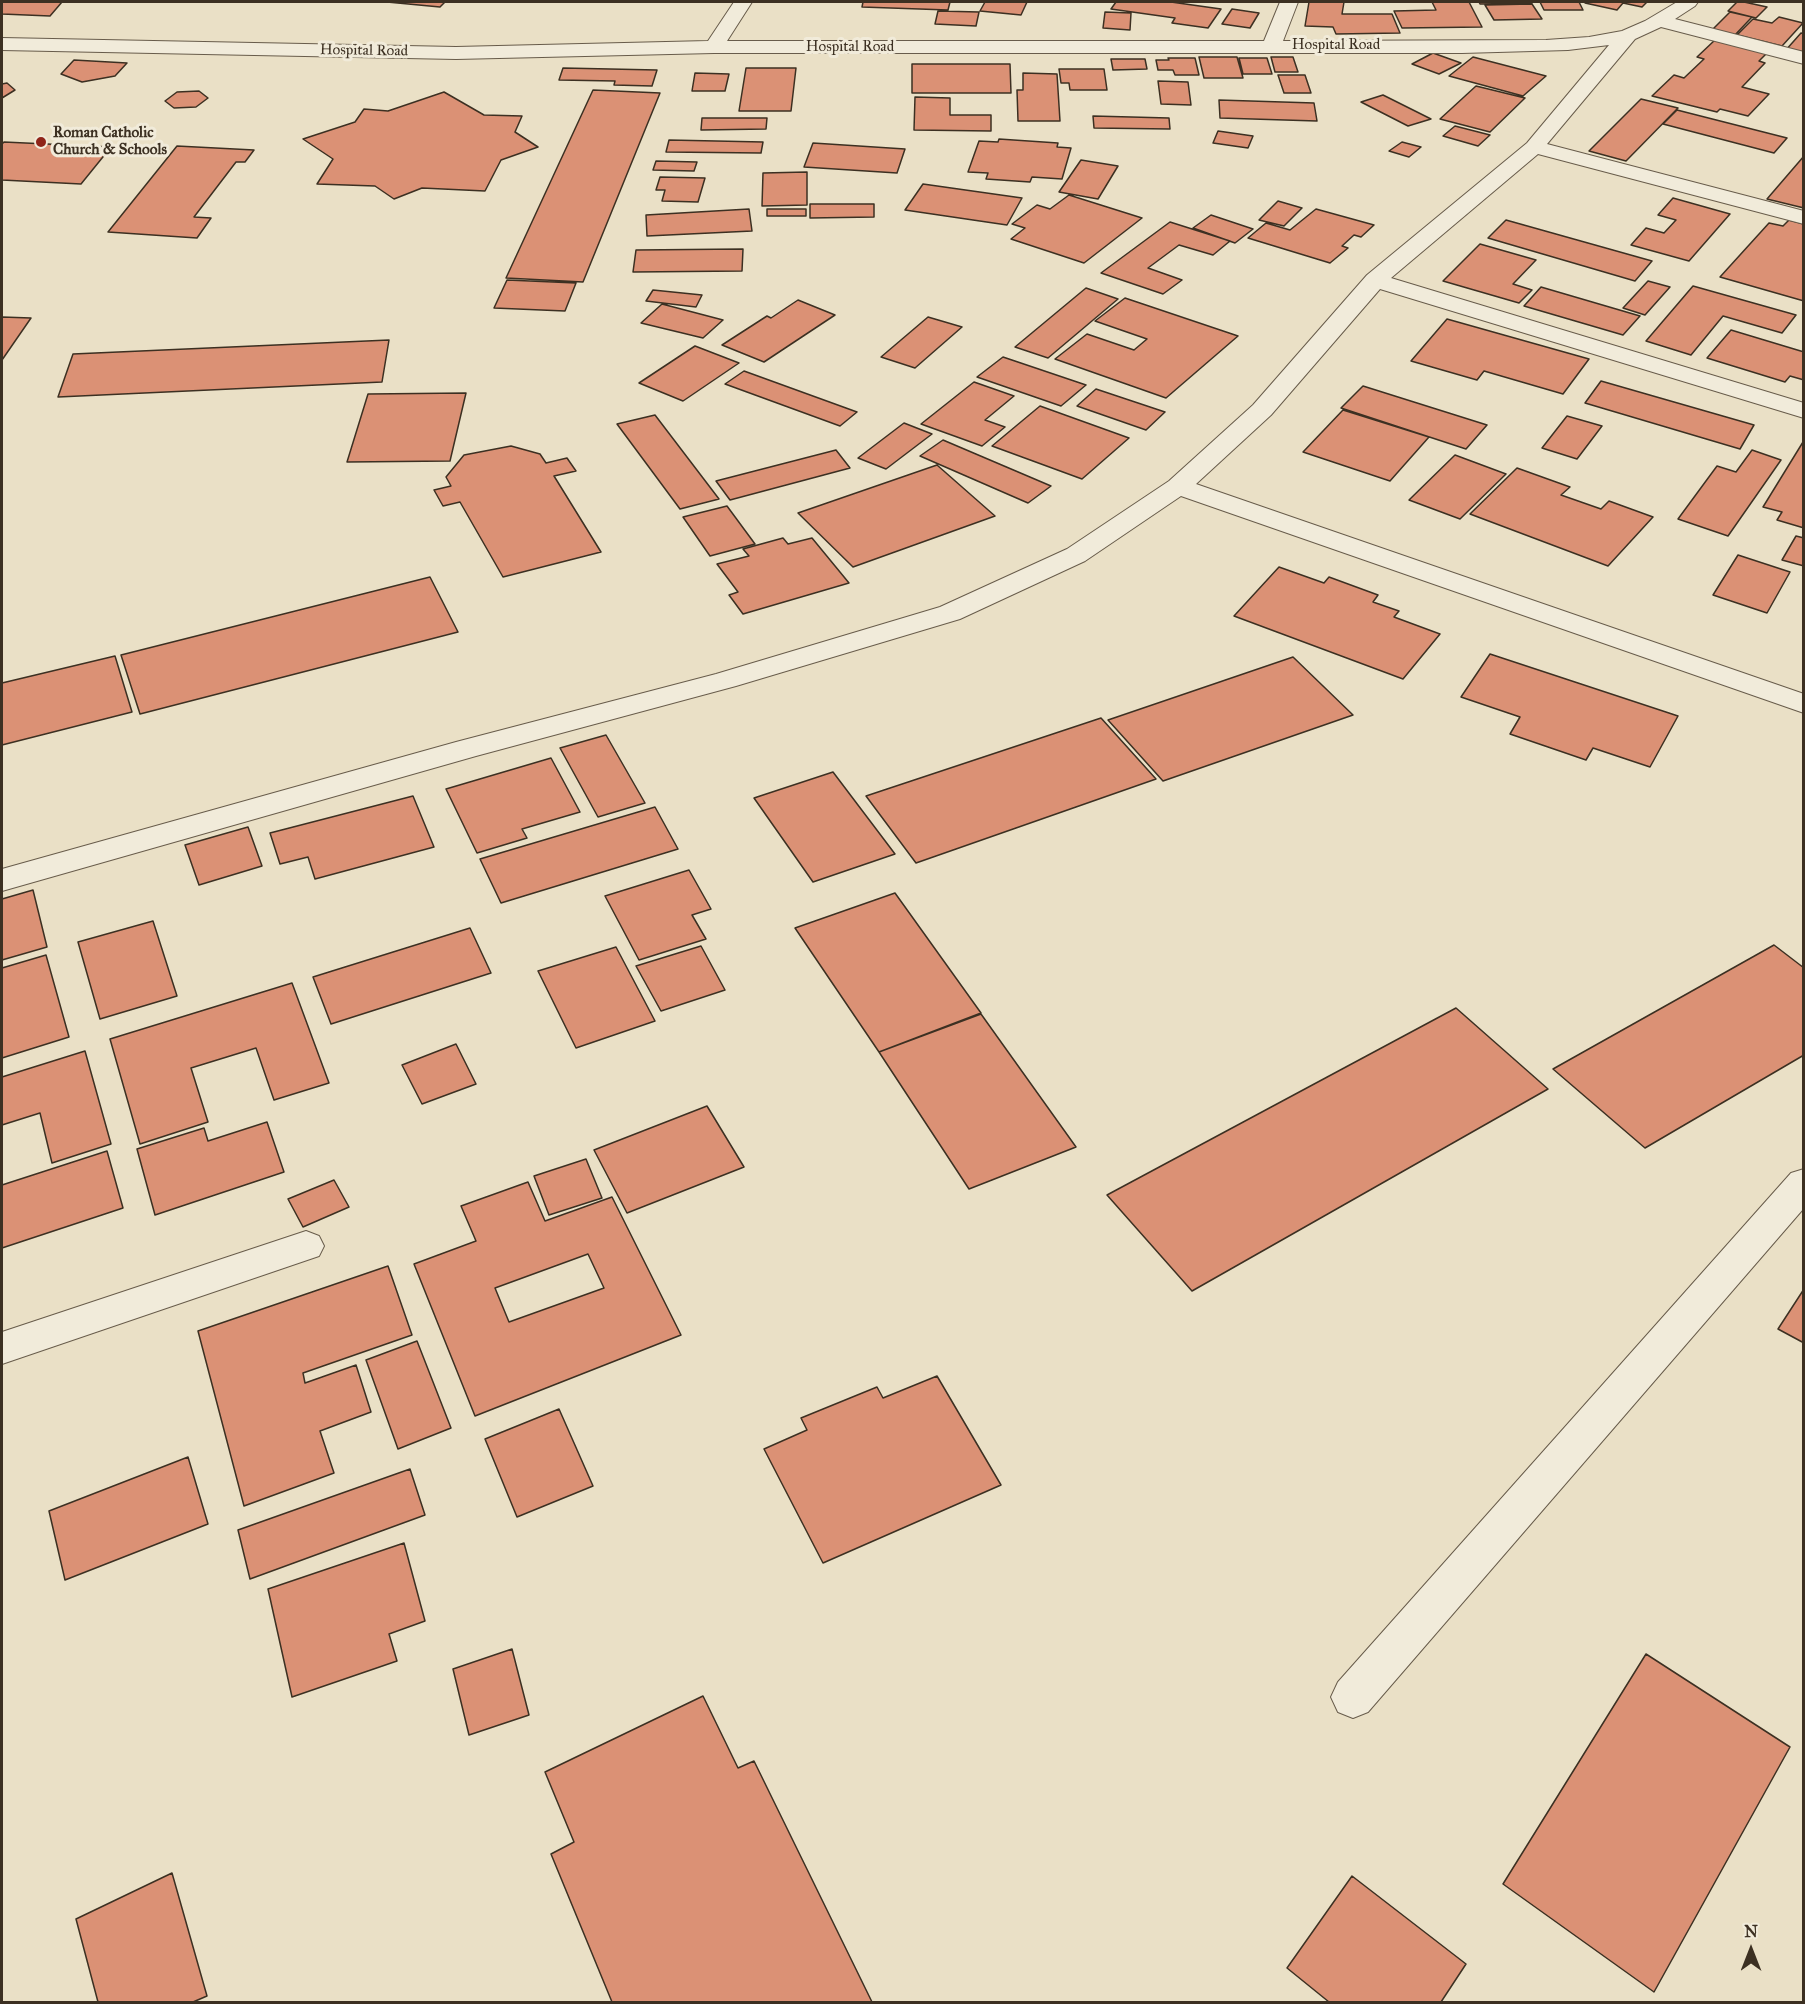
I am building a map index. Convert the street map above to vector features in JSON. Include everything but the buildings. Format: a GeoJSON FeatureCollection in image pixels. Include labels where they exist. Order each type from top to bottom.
{"type":"FeatureCollection","features":[{"type":"Feature","properties":{"kind":"street"},"geometry":{"type":"LineString","coordinates":[[714,47],[743,2]]}},
{"type":"Feature","properties":{"kind":"street"},"geometry":{"type":"LineString","coordinates":[[1272,46],[1289,2]]}},
{"type":"Feature","properties":{"kind":"street","name":"Hospital Road"},"geometry":{"type":"LineString","coordinates":[[2,44],[456,53],[714,47],[1571,44],[1628,35],[1660,21],[1689,2]]}},
{"type":"Feature","properties":{"kind":"street"},"geometry":{"type":"LineString","coordinates":[[1660,21],[1803,58]]}},
{"type":"Feature","properties":{"kind":"street"},"geometry":{"type":"LineString","coordinates":[[2,880],[466,749],[726,680],[950,613],[1076,555],[1178,486],[1262,410],[1375,280],[1534,147],[1628,35]]}},
{"type":"Feature","properties":{"kind":"street"},"geometry":{"type":"LineString","coordinates":[[1534,147],[1803,218]]}},
{"type":"Feature","properties":{"kind":"street"},"geometry":{"type":"LineString","coordinates":[[1375,280],[1803,411]]}},
{"type":"Feature","properties":{"kind":"street"},"geometry":{"type":"LineString","coordinates":[[1178,486],[1803,704]]}},
{"type":"Feature","properties":{"kind":"street"},"geometry":{"type":"LineString","coordinates":[[1353,1697],[1803,1183]]}},
{"type":"Feature","properties":{"kind":"street"},"geometry":{"type":"LineString","coordinates":[[2,1348],[306,1246]]}},
{"type":"Feature","properties":{"kind":"place","name":"Roman Catholic Church & Schools"},"geometry":{"type":"Point","coordinates":[41,142]}}]}
